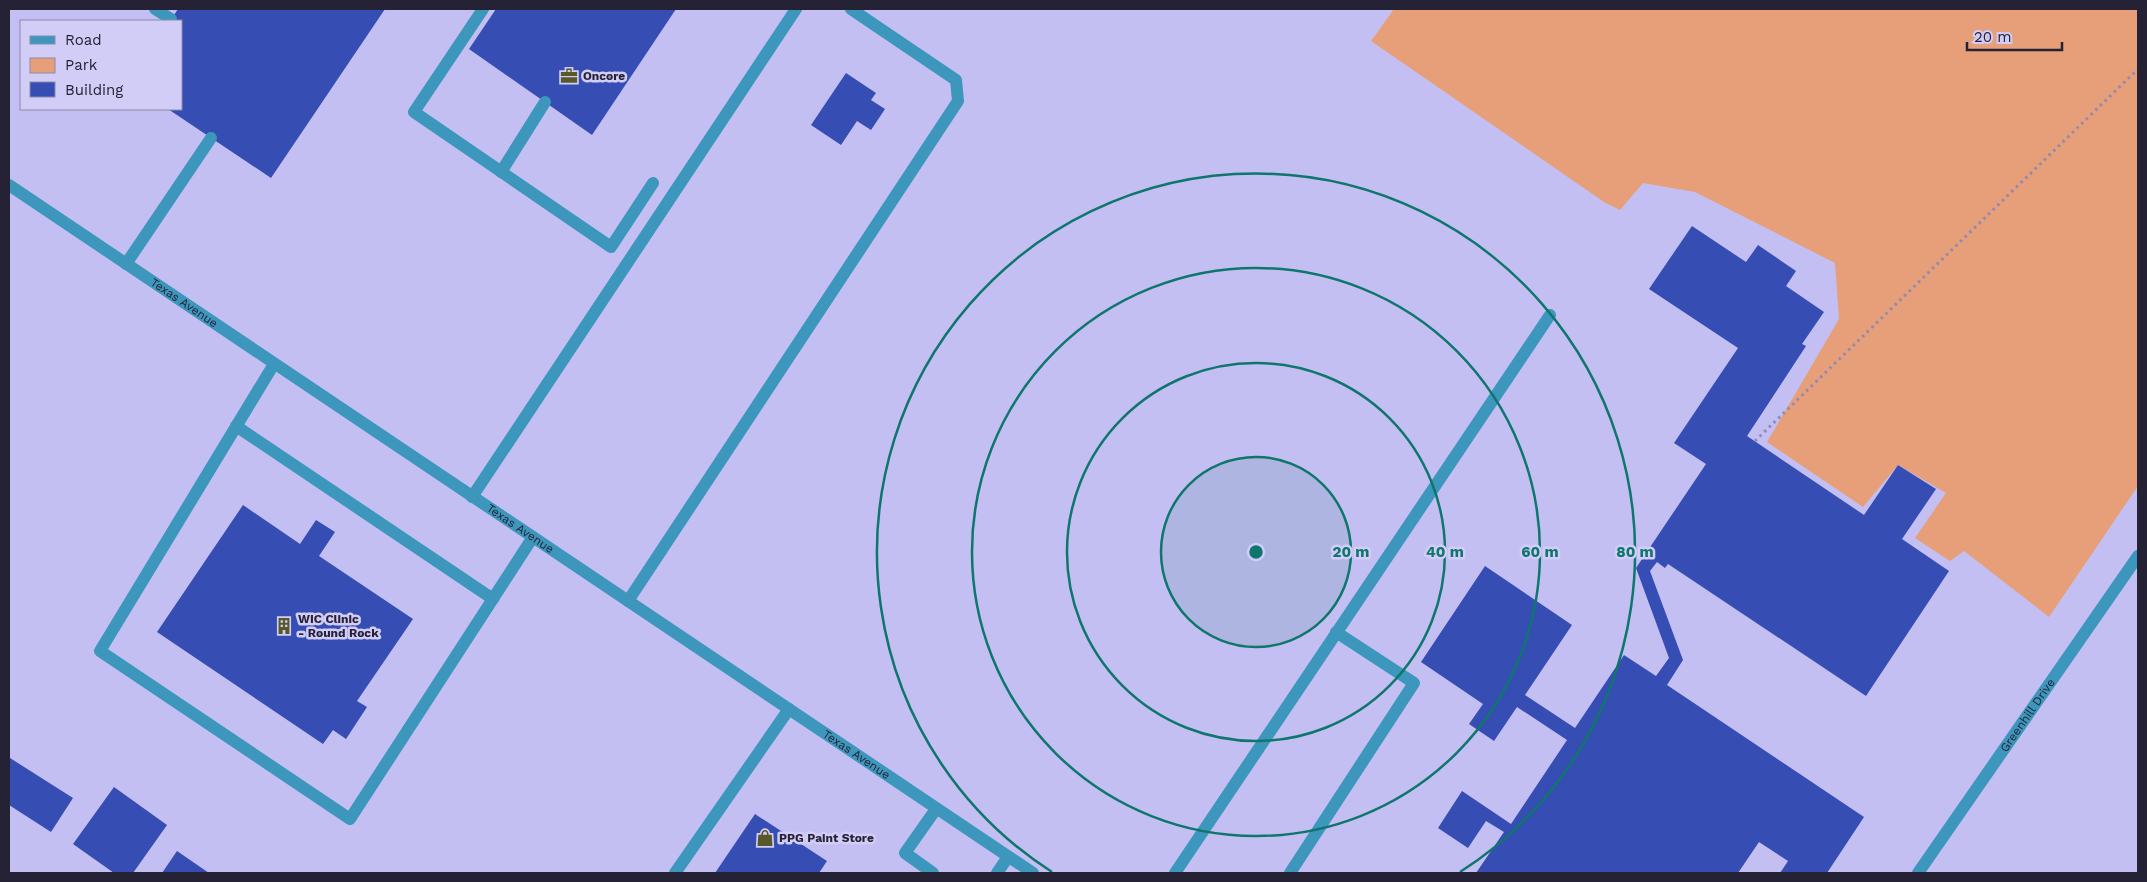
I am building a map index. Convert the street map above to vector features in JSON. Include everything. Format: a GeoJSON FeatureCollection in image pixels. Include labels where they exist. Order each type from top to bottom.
{"type":"FeatureCollection","features":[{"type":"Feature","properties":{"kind":"street"},"geometry":{"type":"LineString","coordinates":[[155,9],[171,19]]}},
{"type":"Feature","properties":{"kind":"street"},"geometry":{"type":"LineString","coordinates":[[472,497],[796,9]]}},
{"type":"Feature","properties":{"kind":"street"},"geometry":{"type":"LineString","coordinates":[[628,601],[958,101],[956,80],[851,9]]}},
{"type":"Feature","properties":{"kind":"street"},"geometry":{"type":"LineString","coordinates":[[486,11],[414,112],[611,247],[652,183]]}},
{"type":"Feature","properties":{"kind":"street"},"geometry":{"type":"LineString","coordinates":[[501,172],[545,102]]}},
{"type":"Feature","properties":{"kind":"street"},"geometry":{"type":"LineString","coordinates":[[126,264],[211,138]]}},
{"type":"Feature","properties":{"kind":"street","name":"Texas Avenue"},"geometry":{"type":"LineString","coordinates":[[9,185],[1033,873]]}},
{"type":"Feature","properties":{"kind":"street"},"geometry":{"type":"LineString","coordinates":[[1175,873],[1550,315]]}},
{"type":"Feature","properties":{"kind":"street"},"geometry":{"type":"LineString","coordinates":[[274,364],[100,651],[350,819],[533,537]]}},
{"type":"Feature","properties":{"kind":"street"},"geometry":{"type":"LineString","coordinates":[[236,426],[493,599]]}},
{"type":"Feature","properties":{"kind":"street","name":"Greenhill Drive"},"geometry":{"type":"LineString","coordinates":[[1918,873],[2138,556]]}},
{"type":"Feature","properties":{"kind":"street"},"geometry":{"type":"LineString","coordinates":[[1290,873],[1414,683],[1336,632]]}},
{"type":"Feature","properties":{"kind":"street"},"geometry":{"type":"LineString","coordinates":[[675,873],[789,709]]}},
{"type":"Feature","properties":{"kind":"street"},"geometry":{"type":"LineString","coordinates":[[933,873],[905,853],[936,809]]}},
{"type":"Feature","properties":{"kind":"street"},"geometry":{"type":"LineString","coordinates":[[997,873],[1008,857]]}},
{"type":"Feature","properties":{"kind":"path"},"geometry":{"type":"LineString","coordinates":[[1754,441],[2138,69]]}},
{"type":"Feature","properties":{"kind":"green space"},"geometry":{"type":"Polygon","coordinates":[[[1394,9],[2138,9],[2138,486],[2049,617],[1964,551],[1950,561],[1915,538],[1946,493],[1898,465],[1863,507],[1767,442],[1839,319],[1835,263],[1695,192],[1643,183],[1620,210],[1604,202],[1371,41],[1394,9]]]}},
{"type":"Feature","properties":{"kind":"building"},"geometry":{"type":"Polygon","coordinates":[[[178,9],[385,9],[271,178],[169,110],[182,110],[182,20],[171,20],[178,9]]]}},
{"type":"Feature","properties":{"kind":"building","name":"Oncore"},"geometry":{"type":"Polygon","coordinates":[[[496,9],[676,9],[592,135],[469,49],[496,9]]]}},
{"type":"Feature","properties":{"kind":"building"},"geometry":{"type":"Polygon","coordinates":[[[846,73],[876,93],[871,100],[885,109],[871,130],[857,121],[841,145],[811,125],[846,73]]]}},
{"type":"Feature","properties":{"kind":"building"},"geometry":{"type":"Polygon","coordinates":[[[1692,226],[1746,262],[1758,245],[1796,271],[1786,286],[1824,312],[1802,344],[1806,346],[1747,436],[1864,515],[1898,465],[1936,489],[1902,539],[1949,571],[1866,696],[1668,564],[1665,568],[1657,562],[1650,571],[1683,660],[1667,685],[1864,817],[1827,873],[1780,873],[1788,861],[1759,842],[1738,873],[1476,873],[1504,832],[1486,821],[1468,848],[1438,828],[1462,791],[1511,824],[1567,740],[1517,707],[1494,741],[1469,724],[1483,704],[1421,662],[1485,566],[1572,625],[1525,695],[1575,728],[1624,655],[1656,676],[1669,658],[1636,568],[1706,464],[1674,443],[1738,348],[1649,289],[1692,226]]]}},
{"type":"Feature","properties":{"kind":"building","name":"WIC Clinic - Round Rock"},"geometry":{"type":"Polygon","coordinates":[[[243,505],[300,544],[316,520],[335,532],[319,556],[413,619],[357,701],[367,707],[346,739],[333,730],[323,744],[157,632],[243,505]]]}},
{"type":"Feature","properties":{"kind":"building"},"geometry":{"type":"Polygon","coordinates":[[[10,758],[73,798],[51,832],[9,805],[10,758]]]}},
{"type":"Feature","properties":{"kind":"building"},"geometry":{"type":"Polygon","coordinates":[[[114,787],[167,825],[133,873],[114,873],[73,844],[114,787]]]}},
{"type":"Feature","properties":{"kind":"building","name":"PPG Paint Store"},"geometry":{"type":"Polygon","coordinates":[[[755,814],[827,861],[819,873],[715,873],[755,814]]]}},
{"type":"Feature","properties":{"kind":"building"},"geometry":{"type":"Polygon","coordinates":[[[177,851],[209,873],[162,873],[177,851]]]}},
{"type":"Feature","properties":{"kind":"place","name":"Oncore"},"geometry":{"type":"Point","coordinates":[569,76]}},
{"type":"Feature","properties":{"kind":"place","name":"WIC Clinic - Round Rock"},"geometry":{"type":"Point","coordinates":[284,626]}},
{"type":"Feature","properties":{"kind":"place","name":"PPG Paint Store"},"geometry":{"type":"Point","coordinates":[765,838]}}]}
